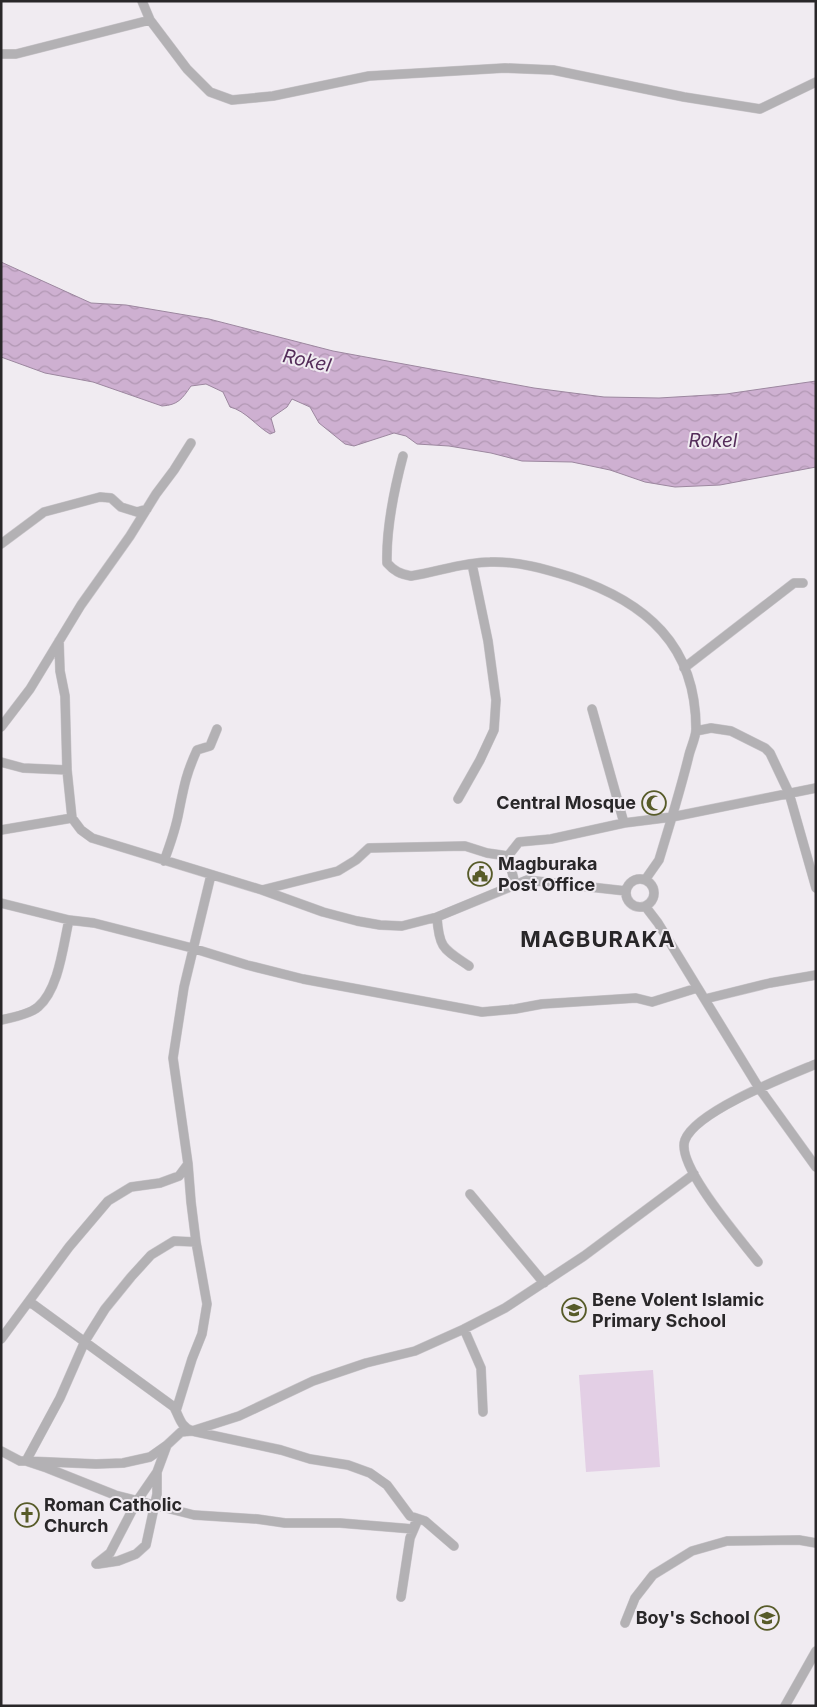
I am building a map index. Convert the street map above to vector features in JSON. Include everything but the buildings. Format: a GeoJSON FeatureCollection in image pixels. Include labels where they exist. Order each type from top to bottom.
{"type":"FeatureCollection","features":[{"type":"Feature","properties":{"kind":"street"},"geometry":{"type":"LineString","coordinates":[[142,1],[150,20],[187,69],[210,92],[232,100],[273,96],[369,76],[504,68],[553,70],[684,97],[760,109],[816,82]]}},
{"type":"Feature","properties":{"kind":"street"},"geometry":{"type":"LineString","coordinates":[[1,54],[16,54],[150,20]]}},
{"type":"Feature","properties":{"kind":"street"},"geometry":{"type":"LineString","coordinates":[[1,727],[30,689],[81,605],[130,536],[156,494],[191,444]]}},
{"type":"Feature","properties":{"kind":"street"},"geometry":{"type":"LineString","coordinates":[[403,456],[395,486],[386,548],[387,562],[399,573],[411,576],[488,562],[528,565],[556,572],[605,590],[628,601],[644,613],[669,639],[680,658],[693,698],[696,730],[660,860],[645,880]]}},
{"type":"Feature","properties":{"kind":"street"},"geometry":{"type":"LineString","coordinates":[[1,544],[44,512],[100,497],[111,498],[121,507],[137,512],[147,509]]}},
{"type":"Feature","properties":{"kind":"street"},"geometry":{"type":"LineString","coordinates":[[458,799],[480,760],[494,730],[495,720],[496,700],[488,641],[472,564]]}},
{"type":"Feature","properties":{"kind":"street"},"geometry":{"type":"LineString","coordinates":[[684,668],[794,583],[803,583]]}},
{"type":"Feature","properties":{"kind":"street"},"geometry":{"type":"LineString","coordinates":[[59,641],[72,818],[81,830],[92,838],[262,890],[323,912],[380,925],[402,926],[437,917],[526,880],[626,891]]}},
{"type":"Feature","properties":{"kind":"street"},"geometry":{"type":"LineString","coordinates":[[592,709],[624,823]]}},
{"type":"Feature","properties":{"kind":"street"},"geometry":{"type":"LineString","coordinates":[[696,730],[711,728],[731,731],[765,748],[770,753],[789,793],[816,888]]}},
{"type":"Feature","properties":{"kind":"street"},"geometry":{"type":"LineString","coordinates":[[164,861],[179,812],[188,769],[197,750],[210,746],[217,729]]}},
{"type":"Feature","properties":{"kind":"street"},"geometry":{"type":"LineString","coordinates":[[1,762],[23,768],[68,770]]}},
{"type":"Feature","properties":{"kind":"street"},"geometry":{"type":"LineString","coordinates":[[515,884],[508,856],[518,842],[551,839],[624,823],[672,817],[816,788]]}},
{"type":"Feature","properties":{"kind":"street"},"geometry":{"type":"LineString","coordinates":[[1,830],[72,818]]}},
{"type":"Feature","properties":{"kind":"street"},"geometry":{"type":"LineString","coordinates":[[262,890],[338,870],[356,860],[369,848],[464,846],[487,853],[508,856]]}},
{"type":"Feature","properties":{"kind":"street"},"geometry":{"type":"LineString","coordinates":[[176,1411],[202,1334],[207,1304],[196,1242],[188,1164],[173,1058],[192,948],[211,875]]}},
{"type":"Feature","properties":{"kind":"street"},"geometry":{"type":"LineString","coordinates":[[641,879],[645,880],[654,892],[651,901],[645,906],[637,907],[632,905],[628,900],[626,891],[629,884],[641,879]]}},
{"type":"Feature","properties":{"kind":"street"},"geometry":{"type":"LineString","coordinates":[[1,903],[69,920],[94,923],[192,948],[247,966],[303,979],[482,1012],[542,1004],[626,998],[636,998],[652,1002],[698,988]]}},
{"type":"Feature","properties":{"kind":"street"},"geometry":{"type":"LineString","coordinates":[[645,906],[658,923],[705,998],[759,1088],[816,1167]]}},
{"type":"Feature","properties":{"kind":"street"},"geometry":{"type":"LineString","coordinates":[[437,917],[439,941],[443,948],[469,966]]}},
{"type":"Feature","properties":{"kind":"street"},"geometry":{"type":"LineString","coordinates":[[1,1020],[37,1008],[47,996],[59,967],[69,920]]}},
{"type":"Feature","properties":{"kind":"street"},"geometry":{"type":"LineString","coordinates":[[705,998],[770,982],[816,975]]}},
{"type":"Feature","properties":{"kind":"street"},"geometry":{"type":"LineString","coordinates":[[758,1262],[713,1206],[694,1174],[684,1152],[685,1140],[699,1123],[741,1096],[816,1064]]}},
{"type":"Feature","properties":{"kind":"street"},"geometry":{"type":"LineString","coordinates":[[1,1339],[69,1247],[108,1201],[131,1188],[160,1183],[179,1176],[188,1164]]}},
{"type":"Feature","properties":{"kind":"street"},"geometry":{"type":"LineString","coordinates":[[1,1451],[20,1462],[123,1463],[150,1457],[181,1432],[192,1431],[239,1416],[313,1381],[366,1363],[415,1351],[505,1308],[584,1256],[694,1174]]}},
{"type":"Feature","properties":{"kind":"street"},"geometry":{"type":"LineString","coordinates":[[470,1194],[544,1283]]}},
{"type":"Feature","properties":{"kind":"street"},"geometry":{"type":"LineString","coordinates":[[26,1461],[60,1398],[85,1341],[106,1309],[151,1255],[174,1241],[196,1242]]}},
{"type":"Feature","properties":{"kind":"street"},"geometry":{"type":"LineString","coordinates":[[30,1302],[174,1407],[185,1428],[281,1450],[310,1459],[348,1465],[370,1473],[387,1485],[410,1516],[425,1521],[454,1546]]}},
{"type":"Feature","properties":{"kind":"street"},"geometry":{"type":"LineString","coordinates":[[464,1329],[481,1368],[483,1412]]}},
{"type":"Feature","properties":{"kind":"street"},"geometry":{"type":"LineString","coordinates":[[157,1472],[157,1494],[146,1544],[136,1554],[96,1564],[110,1553],[138,1501],[157,1472],[167,1445]]}},
{"type":"Feature","properties":{"kind":"street"},"geometry":{"type":"LineString","coordinates":[[26,1461],[115,1495],[194,1515],[257,1518],[285,1523],[340,1523],[413,1529],[417,1519]]}},
{"type":"Feature","properties":{"kind":"street"},"geometry":{"type":"LineString","coordinates":[[402,1597],[410,1538],[417,1519]]}},
{"type":"Feature","properties":{"kind":"street"},"geometry":{"type":"LineString","coordinates":[[625,1624],[635,1598],[653,1575],[692,1551],[727,1541],[799,1540],[816,1543]]}},
{"type":"Feature","properties":{"kind":"street"},"geometry":{"type":"LineString","coordinates":[[785,1706],[816,1652]]}},
{"type":"Feature","properties":{"kind":"shaded area"},"geometry":{"type":"Polygon","coordinates":[[[653,1370],[660,1467],[586,1472],[579,1375],[653,1370]]]}},
{"type":"Feature","properties":{"kind":"water","name":"Rokel"},"geometry":{"type":"Polygon","coordinates":[[[1,262],[91,303],[126,305],[209,319],[333,351],[534,388],[604,397],[659,398],[726,394],[816,381],[816,467],[720,485],[675,487],[645,482],[610,470],[572,462],[522,461],[491,453],[449,446],[417,444],[406,436],[394,433],[354,446],[345,444],[319,423],[310,407],[292,399],[287,407],[271,418],[275,432],[270,434],[246,415],[230,407],[223,392],[206,384],[191,386],[179,400],[162,406],[93,382],[45,373],[1,357],[1,262]]]}},
{"type":"Feature","properties":{"kind":"place","name":"Central Mosque"},"geometry":{"type":"Point","coordinates":[654,803]}},
{"type":"Feature","properties":{"kind":"place","name":"Magburaka Post Office"},"geometry":{"type":"Point","coordinates":[480,874]}},
{"type":"Feature","properties":{"kind":"place","name":"Bene Volent Islamic Primary School"},"geometry":{"type":"Point","coordinates":[574,1310]}},
{"type":"Feature","properties":{"kind":"place","name":"Roman Catholic Church"},"geometry":{"type":"Point","coordinates":[27,1515]}},
{"type":"Feature","properties":{"kind":"place","name":"Boy's School"},"geometry":{"type":"Point","coordinates":[767,1618]}},
{"type":"Feature","properties":{"kind":"district","name":"MAGBURAKA"},"geometry":{"type":"Point","coordinates":[598,939]}}]}
